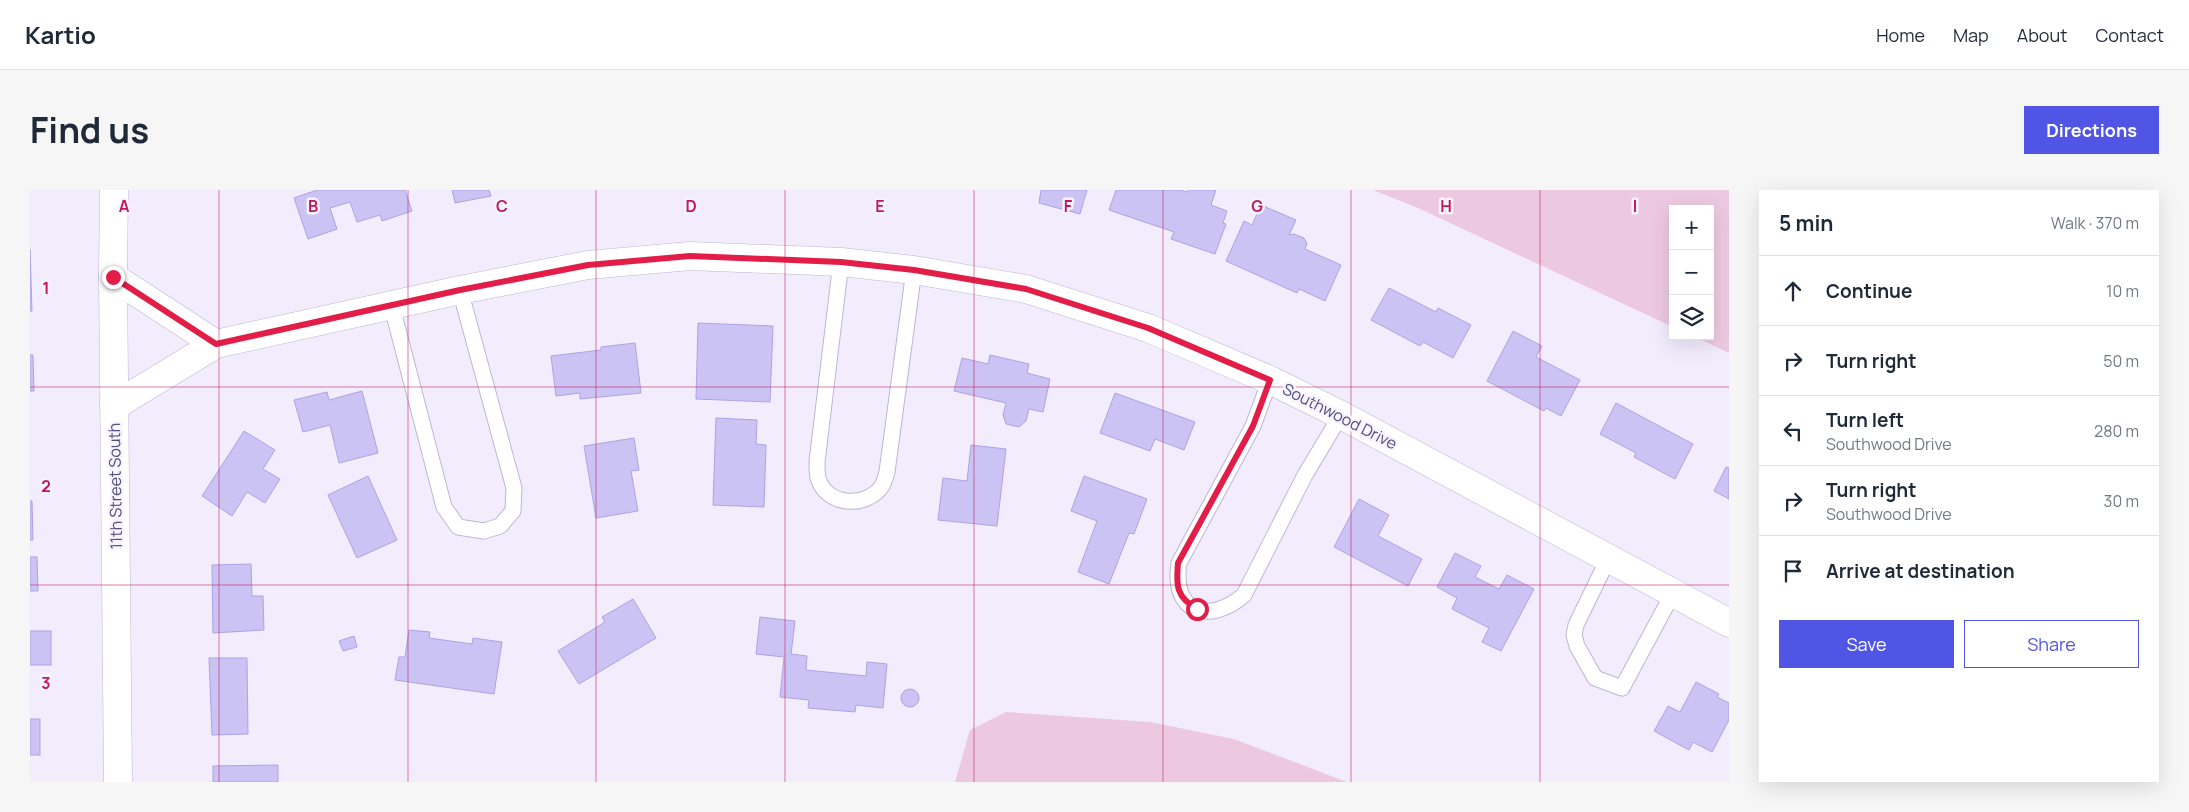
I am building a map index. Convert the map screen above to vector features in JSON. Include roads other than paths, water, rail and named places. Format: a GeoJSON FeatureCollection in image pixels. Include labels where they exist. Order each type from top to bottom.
{"type":"FeatureCollection","features":[{"type":"Feature","properties":{"kind":"street","name":"11th Street South"},"geometry":{"type":"LineString","coordinates":[[114,190],[113,277],[118,782]]}},
{"type":"Feature","properties":{"kind":"street","name":"Southwood Drive"},"geometry":{"type":"LineString","coordinates":[[114,406],[216,344],[460,290],[588,265],[690,256],[841,262],[914,270],[1026,289],[1148,328],[1270,380],[1341,415],[1729,623]]}},
{"type":"Feature","properties":{"kind":"street"},"geometry":{"type":"LineString","coordinates":[[113,277],[216,344]]}},
{"type":"Feature","properties":{"kind":"lane"},"geometry":{"type":"LineString","coordinates":[[841,262],[817,462],[818,478],[827,493],[847,502],[862,501],[872,494],[882,486],[887,472],[914,270]]}},
{"type":"Feature","properties":{"kind":"lane"},"geometry":{"type":"LineString","coordinates":[[392,306],[444,507],[458,527],[484,531],[500,526],[513,511],[514,488],[460,290]]}},
{"type":"Feature","properties":{"kind":"lane"},"geometry":{"type":"LineString","coordinates":[[1270,380],[1253,426],[1178,563],[1176,578],[1178,590],[1184,602],[1197,609],[1214,612],[1230,607],[1244,595],[1305,475],[1341,415]]}},
{"type":"Feature","properties":{"kind":"lane"},"geometry":{"type":"LineString","coordinates":[[1608,559],[1576,625],[1574,635],[1577,646],[1595,678],[1622,688],[1673,593]]}}]}
